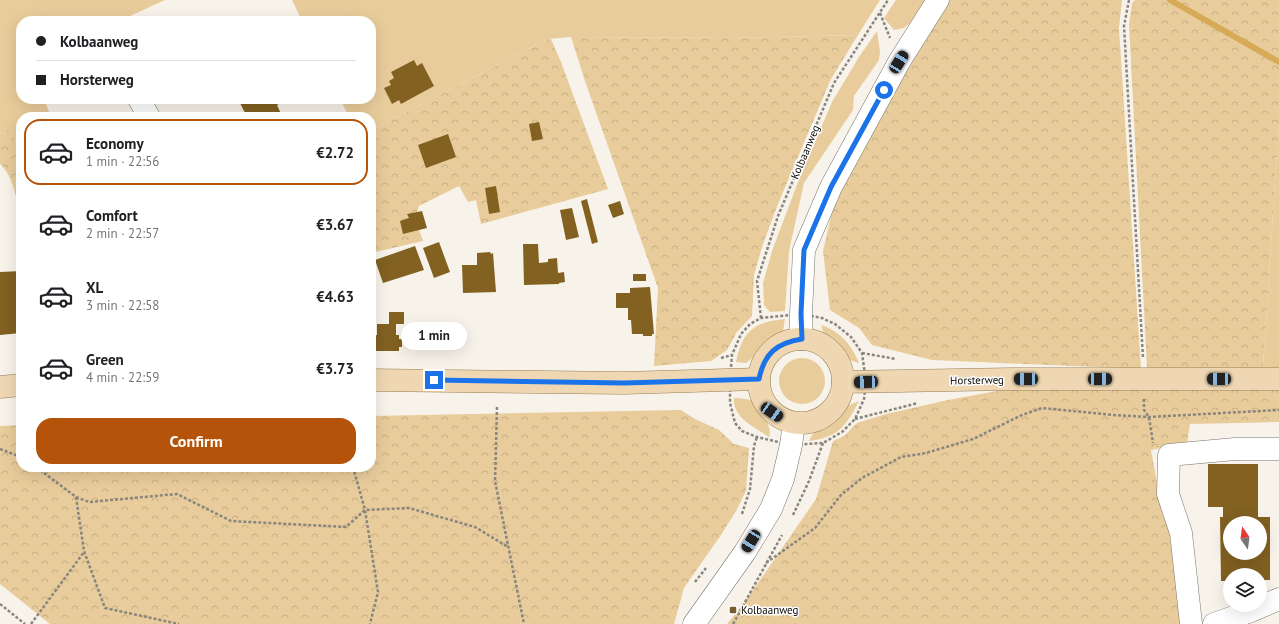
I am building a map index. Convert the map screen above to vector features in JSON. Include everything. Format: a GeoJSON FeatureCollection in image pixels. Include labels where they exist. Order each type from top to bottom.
{"type":"FeatureCollection","features":[{"type":"Feature","properties":{"kind":"main road"},"geometry":{"type":"LineString","coordinates":[[802,339],[815,341],[827,348],[836,357],[842,370],[843,382],[841,394],[836,405],[828,414],[818,420],[806,423],[794,423],[782,419],[772,412],[765,403],[760,391],[759,379],[762,367],[768,355],[777,347],[789,341],[802,339]]}},
{"type":"Feature","properties":{"kind":"main road"},"geometry":{"type":"LineString","coordinates":[[376,380],[624,383],[759,379]]}},
{"type":"Feature","properties":{"kind":"main road","name":"Horsterweg"},"geometry":{"type":"LineString","coordinates":[[843,382],[1011,379],[1279,379]]}},
{"type":"Feature","properties":{"kind":"main road"},"geometry":{"type":"LineString","coordinates":[[0,387],[16,385]]}},
{"type":"Feature","properties":{"kind":"street"},"geometry":{"type":"LineString","coordinates":[[802,339],[801,314],[804,250],[831,187],[899,62],[938,0]]}},
{"type":"Feature","properties":{"kind":"street"},"geometry":{"type":"LineString","coordinates":[[694,624],[740,558],[771,509],[782,479],[791,445],[794,423]]}},
{"type":"Feature","properties":{"kind":"street"},"geometry":{"type":"LineString","coordinates":[[1191,624],[1181,533],[1168,494],[1169,455],[1235,449],[1279,450]]}},
{"type":"Feature","properties":{"kind":"street"},"geometry":{"type":"LineString","coordinates":[[1214,624],[1279,599]]}},
{"type":"Feature","properties":{"kind":"path","name":"Kolbaanweg"},"geometry":{"type":"LineString","coordinates":[[732,355],[741,334],[750,324],[761,318],[758,281],[778,216],[834,83],[888,0]]}},
{"type":"Feature","properties":{"kind":"path"},"geometry":{"type":"LineString","coordinates":[[1129,0],[1124,26],[1144,379]]}},
{"type":"Feature","properties":{"kind":"path"},"geometry":{"type":"LineString","coordinates":[[497,407],[495,481],[524,624]]}},
{"type":"Feature","properties":{"kind":"path"},"geometry":{"type":"LineString","coordinates":[[766,563],[815,528],[841,495],[862,478],[901,457],[926,453],[972,439],[1022,415],[1042,408],[1149,418],[1279,410]]}},
{"type":"Feature","properties":{"kind":"path"},"geometry":{"type":"LineString","coordinates":[[741,517],[750,489],[754,446],[757,437]]}},
{"type":"Feature","properties":{"kind":"path"},"geometry":{"type":"LineString","coordinates":[[0,449],[16,454]]}},
{"type":"Feature","properties":{"kind":"path"},"geometry":{"type":"LineString","coordinates":[[43,472],[76,497],[89,502],[177,494],[232,521],[346,527],[365,510],[409,508],[474,527],[508,547]]}},
{"type":"Feature","properties":{"kind":"path"},"geometry":{"type":"LineString","coordinates":[[355,472],[365,510],[378,592],[370,624]]}},
{"type":"Feature","properties":{"kind":"path"},"geometry":{"type":"LineString","coordinates":[[76,497],[84,551],[105,608],[179,624]]}},
{"type":"Feature","properties":{"kind":"path"},"geometry":{"type":"LineString","coordinates":[[31,624],[84,551]]}},
{"type":"Feature","properties":{"kind":"path"},"geometry":{"type":"LineString","coordinates":[[695,582],[708,565]]}},
{"type":"Feature","properties":{"kind":"path"},"geometry":{"type":"LineString","coordinates":[[0,604],[24,624]]}},
{"type":"Feature","properties":{"kind":"green space"},"geometry":{"type":"Polygon","coordinates":[[[0,0],[165,0],[130,16],[16,16],[16,104],[46,104],[49,112],[16,112],[16,144],[11,130],[0,133],[0,0]]]}},
{"type":"Feature","properties":{"kind":"green space"},"geometry":{"type":"Polygon","coordinates":[[[292,0],[880,0],[858,35],[735,38],[571,37],[548,39],[376,127],[376,112],[346,112],[342,104],[376,104],[376,16],[300,16],[292,0]]]}},
{"type":"Feature","properties":{"kind":"green space"},"geometry":{"type":"Polygon","coordinates":[[[896,0],[925,0],[910,23],[904,28],[894,30],[884,18],[896,0]]]}},
{"type":"Feature","properties":{"kind":"green space"},"geometry":{"type":"Polygon","coordinates":[[[950,0],[1122,0],[1119,28],[1141,369],[932,360],[872,345],[859,328],[830,310],[823,251],[836,195],[862,134],[920,49],[950,0]]]}},
{"type":"Feature","properties":{"kind":"green space"},"geometry":{"type":"Polygon","coordinates":[[[1135,0],[1279,0],[1279,121],[1263,368],[1147,368],[1129,25],[1132,3],[1135,0]]]}},
{"type":"Feature","properties":{"kind":"green space"},"geometry":{"type":"Polygon","coordinates":[[[877,31],[880,51],[879,60],[854,96],[853,110],[804,183],[789,251],[785,311],[770,312],[764,305],[763,283],[772,251],[798,182],[832,102],[859,57],[877,31]]]}},
{"type":"Feature","properties":{"kind":"green space"},"geometry":{"type":"Polygon","coordinates":[[[858,35],[831,79],[778,204],[763,244],[754,275],[752,316],[737,332],[727,350],[711,361],[654,366],[658,288],[586,84],[571,37],[735,38],[858,35]]]}},
{"type":"Feature","properties":{"kind":"green space"},"geometry":{"type":"Polygon","coordinates":[[[548,39],[551,39],[608,189],[481,224],[476,200],[468,202],[459,186],[419,206],[415,218],[423,241],[376,252],[376,127],[548,39]]]}},
{"type":"Feature","properties":{"kind":"green space"},"geometry":{"type":"Polygon","coordinates":[[[1279,121],[1279,368],[1263,368],[1279,121]]]}},
{"type":"Feature","properties":{"kind":"green space"},"geometry":{"type":"Polygon","coordinates":[[[11,129],[16,144],[16,195],[8,174],[0,164],[0,133],[11,129]]]}},
{"type":"Feature","properties":{"kind":"green space"},"geometry":{"type":"Polygon","coordinates":[[[785,319],[783,331],[773,343],[746,363],[736,362],[742,343],[751,330],[757,326],[774,320],[785,319]]]}},
{"type":"Feature","properties":{"kind":"green space"},"geometry":{"type":"Polygon","coordinates":[[[821,325],[840,335],[853,350],[859,363],[851,361],[834,350],[826,339],[821,325]]]}},
{"type":"Feature","properties":{"kind":"green space"},"geometry":{"type":"Polygon","coordinates":[[[802,358],[815,362],[821,368],[825,381],[821,394],[815,400],[802,404],[789,400],[783,394],[779,381],[783,368],[789,362],[802,358]]]}},
{"type":"Feature","properties":{"kind":"green space"},"geometry":{"type":"Polygon","coordinates":[[[1013,388],[1279,388],[1279,422],[1190,424],[1187,443],[1151,450],[1163,515],[1173,542],[1183,624],[727,624],[747,599],[816,499],[833,441],[844,436],[857,423],[886,414],[948,400],[1013,388]]]}},
{"type":"Feature","properties":{"kind":"green space"},"geometry":{"type":"Polygon","coordinates":[[[734,398],[748,399],[761,406],[770,430],[769,437],[749,424],[740,416],[735,406],[734,398]]]}},
{"type":"Feature","properties":{"kind":"green space"},"geometry":{"type":"Polygon","coordinates":[[[859,401],[845,424],[835,433],[828,437],[809,441],[818,427],[830,416],[844,407],[859,401]]]}},
{"type":"Feature","properties":{"kind":"green space"},"geometry":{"type":"Polygon","coordinates":[[[681,410],[695,419],[719,430],[734,444],[749,448],[746,491],[721,535],[684,588],[674,624],[50,624],[0,584],[0,426],[16,425],[16,472],[376,472],[376,416],[681,410]]]}},
{"type":"Feature","properties":{"kind":"building"},"geometry":{"type":"Polygon","coordinates":[[[414,60],[417,66],[422,63],[434,86],[401,104],[399,100],[392,104],[384,88],[391,85],[389,81],[394,78],[391,72],[414,60]]]}},
{"type":"Feature","properties":{"kind":"building"},"geometry":{"type":"Polygon","coordinates":[[[240,104],[279,104],[277,105],[280,112],[244,112],[240,104]]]}},
{"type":"Feature","properties":{"kind":"building"},"geometry":{"type":"Polygon","coordinates":[[[539,122],[543,139],[532,141],[529,124],[539,122]]]}},
{"type":"Feature","properties":{"kind":"building"},"geometry":{"type":"Polygon","coordinates":[[[448,134],[456,157],[426,168],[418,145],[448,134]]]}},
{"type":"Feature","properties":{"kind":"building"},"geometry":{"type":"Polygon","coordinates":[[[496,186],[500,212],[489,214],[485,188],[496,186]]]}},
{"type":"Feature","properties":{"kind":"building"},"geometry":{"type":"Polygon","coordinates":[[[587,199],[598,242],[592,244],[581,201],[587,199]]]}},
{"type":"Feature","properties":{"kind":"building"},"geometry":{"type":"Polygon","coordinates":[[[620,201],[624,214],[613,218],[608,205],[620,201]]]}},
{"type":"Feature","properties":{"kind":"building"},"geometry":{"type":"Polygon","coordinates":[[[572,208],[579,237],[566,240],[560,210],[572,208]]]}},
{"type":"Feature","properties":{"kind":"building"},"geometry":{"type":"Polygon","coordinates":[[[422,211],[427,228],[403,234],[400,221],[409,218],[407,214],[422,211]]]}},
{"type":"Feature","properties":{"kind":"building"},"geometry":{"type":"Polygon","coordinates":[[[439,242],[450,272],[434,278],[423,248],[439,242]]]}},
{"type":"Feature","properties":{"kind":"building"},"geometry":{"type":"Polygon","coordinates":[[[523,244],[538,244],[539,263],[548,262],[548,259],[557,258],[558,273],[564,272],[565,282],[559,284],[524,285],[523,244]]]}},
{"type":"Feature","properties":{"kind":"building"},"geometry":{"type":"Polygon","coordinates":[[[415,246],[424,270],[383,283],[376,260],[415,246]]]}},
{"type":"Feature","properties":{"kind":"building"},"geometry":{"type":"Polygon","coordinates":[[[490,252],[491,254],[493,253],[496,292],[463,293],[462,265],[477,265],[477,253],[490,252]]]}},
{"type":"Feature","properties":{"kind":"building"},"geometry":{"type":"Polygon","coordinates":[[[16,271],[16,333],[0,335],[0,272],[16,271]]]}},
{"type":"Feature","properties":{"kind":"building"},"geometry":{"type":"Polygon","coordinates":[[[633,274],[646,274],[646,281],[633,281],[633,274]]]}},
{"type":"Feature","properties":{"kind":"building"},"geometry":{"type":"Polygon","coordinates":[[[650,287],[654,334],[652,334],[652,336],[643,336],[643,334],[632,334],[631,320],[628,320],[628,308],[616,308],[616,293],[630,293],[630,288],[650,287]]]}},
{"type":"Feature","properties":{"kind":"building"},"geometry":{"type":"Polygon","coordinates":[[[389,312],[404,312],[404,324],[396,324],[396,335],[399,335],[399,339],[402,339],[402,347],[399,347],[399,351],[376,351],[377,324],[389,324],[389,312]]]}},
{"type":"Feature","properties":{"kind":"building"},"geometry":{"type":"Polygon","coordinates":[[[1208,464],[1258,464],[1258,516],[1223,516],[1223,507],[1208,507],[1208,464]]]}},
{"type":"Feature","properties":{"kind":"building"},"geometry":{"type":"Polygon","coordinates":[[[1220,517],[1223,517],[1223,560],[1267,560],[1267,517],[1270,517],[1270,580],[1267,580],[1267,568],[1223,568],[1223,581],[1221,581],[1220,517]]]}},
{"type":"Feature","properties":{"kind":"waterway"},"geometry":{"type":"LineString","coordinates":[[1170,0],[1279,62]]}},
{"type":"Feature","properties":{"kind":"place","name":"Kolbaanweg"},"geometry":{"type":"Point","coordinates":[733,610]}},
{"type":"Feature","properties":{"kind":"route"},"geometry":{"type":"LineString","coordinates":[[434,380],[624,383],[759,379],[762,367],[768,355],[777,347],[789,341],[802,339],[801,314],[804,250],[831,187],[884,90]]}}]}
